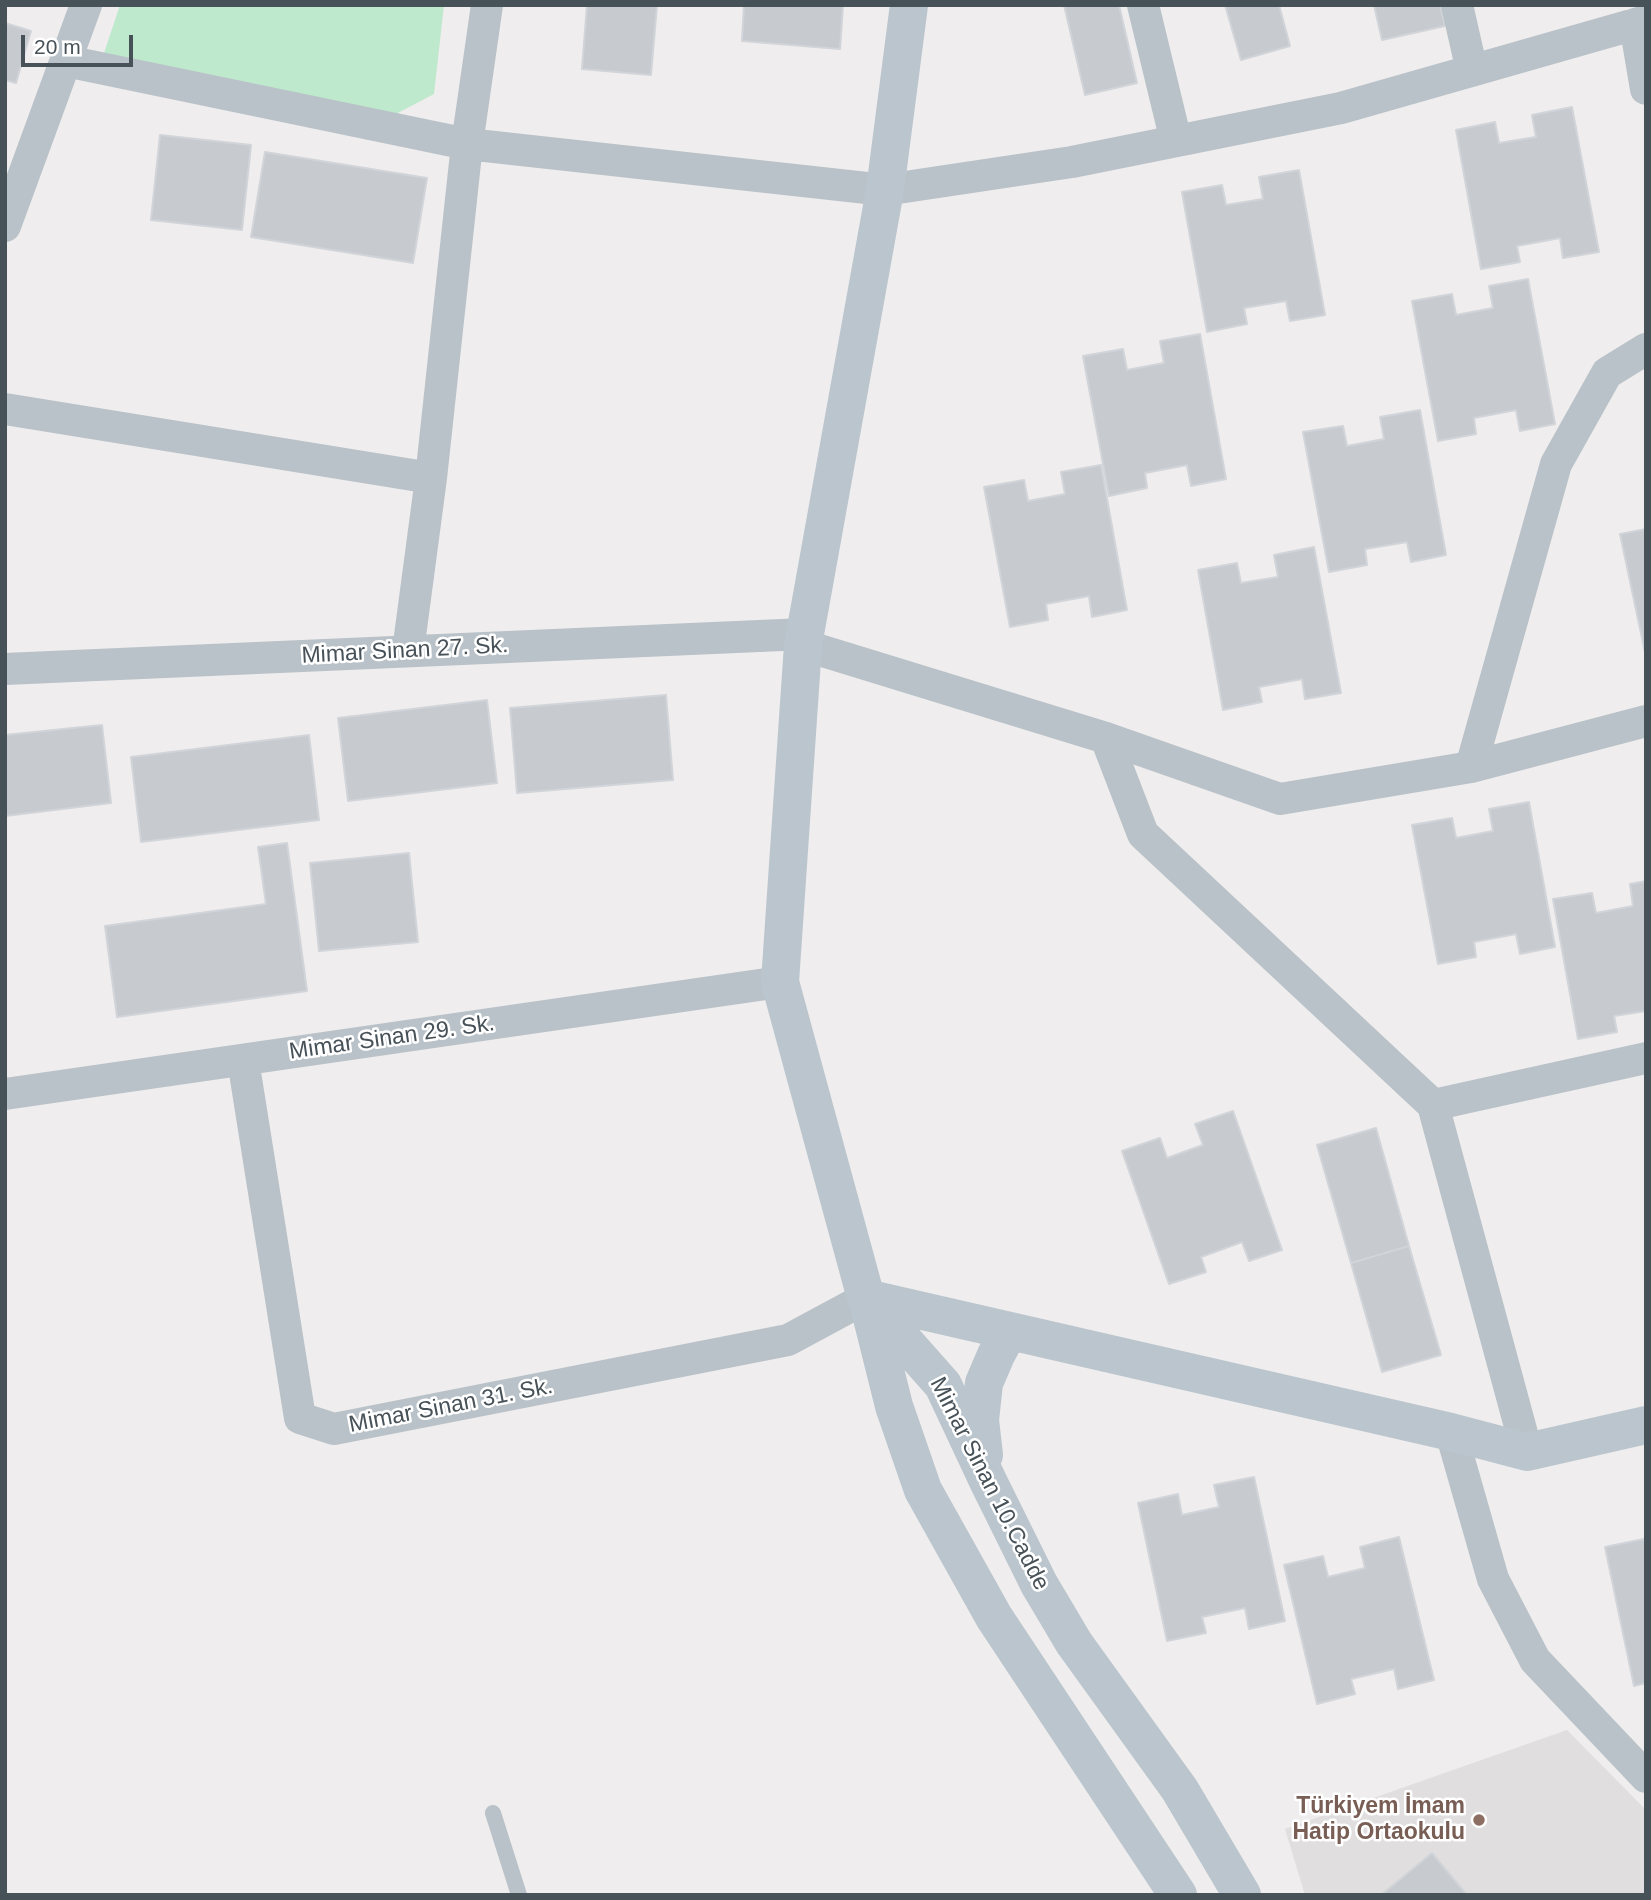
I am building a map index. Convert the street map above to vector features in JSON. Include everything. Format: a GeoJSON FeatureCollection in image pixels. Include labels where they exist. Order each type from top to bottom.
{"type":"FeatureCollection","features":[{"type":"Feature","properties":{"kind":"street"},"geometry":{"type":"LineString","coordinates":[[5,226],[86,5]]}},
{"type":"Feature","properties":{"kind":"street"},"geometry":{"type":"LineString","coordinates":[[408,651],[431,478],[467,144],[487,5]]}},
{"type":"Feature","properties":{"kind":"street"},"geometry":{"type":"LineString","coordinates":[[909,5],[886,190],[804,640],[780,982],[866,1298],[1451,1432],[1527,1452],[1646,1425]]}},
{"type":"Feature","properties":{"kind":"street"},"geometry":{"type":"LineString","coordinates":[[1143,5],[1176,141]]}},
{"type":"Feature","properties":{"kind":"street"},"geometry":{"type":"LineString","coordinates":[[1457,5],[1472,71]]}},
{"type":"Feature","properties":{"kind":"street"},"geometry":{"type":"LineString","coordinates":[[65,61],[467,144],[886,190],[1072,162],[1341,108],[1640,23],[1646,89]]}},
{"type":"Feature","properties":{"kind":"street"},"geometry":{"type":"LineString","coordinates":[[1471,767],[1556,464],[1607,373],[1646,349]]}},
{"type":"Feature","properties":{"kind":"street"},"geometry":{"type":"LineString","coordinates":[[5,409],[431,478]]}},
{"type":"Feature","properties":{"kind":"street","name":"Mimar Sinan 27. Sk."},"geometry":{"type":"LineString","coordinates":[[5,669],[408,651],[804,640],[1105,738],[1280,799],[1471,767],[1646,721]]}},
{"type":"Feature","properties":{"kind":"street"},"geometry":{"type":"LineString","coordinates":[[1105,738],[1143,834],[1433,1105],[1527,1452]]}},
{"type":"Feature","properties":{"kind":"street","name":"Mimar Sinan 29. Sk."},"geometry":{"type":"LineString","coordinates":[[5,1094],[780,982]]}},
{"type":"Feature","properties":{"kind":"street"},"geometry":{"type":"LineString","coordinates":[[1433,1105],[1646,1058]]}},
{"type":"Feature","properties":{"kind":"street","name":"Mimar Sinan 31. Sk."},"geometry":{"type":"LineString","coordinates":[[243,1059],[300,1418],[334,1429],[788,1340],[866,1298]]}},
{"type":"Feature","properties":{"kind":"street","name":"Mimar Sinan 10.Cadde"},"geometry":{"type":"LineString","coordinates":[[866,1298],[943,1385],[1039,1584],[1074,1643],[1180,1790],[1242,1895]]}},
{"type":"Feature","properties":{"kind":"street","name":"Mimar Sinan 10.Cadde"},"geometry":{"type":"LineString","coordinates":[[866,1298],[894,1406],[923,1490],[994,1617],[1178,1895]]}},
{"type":"Feature","properties":{"kind":"street"},"geometry":{"type":"LineString","coordinates":[[988,1481],[980,1420],[984,1383],[1009,1331]]}},
{"type":"Feature","properties":{"kind":"street"},"geometry":{"type":"LineString","coordinates":[[1451,1432],[1493,1579],[1535,1660],[1646,1777]]}},
{"type":"Feature","properties":{"kind":"lane"},"geometry":{"type":"LineString","coordinates":[[493,1813],[519,1895]]}},
{"type":"Feature","properties":{"kind":"shaded area","name":"Türkiyem İmam Hatip Ortaokulu"},"geometry":{"type":"Polygon","coordinates":[[[1567,1730],[1646,1810],[1646,1895],[1305,1895],[1285,1829],[1567,1730]]]}},
{"type":"Feature","properties":{"kind":"green space"},"geometry":{"type":"Polygon","coordinates":[[[120,5],[444,5],[434,94],[394,115],[102,59],[120,5]]]}},
{"type":"Feature","properties":{"kind":"building"},"geometry":{"type":"Polygon","coordinates":[[[587,5],[657,5],[651,75],[582,69],[587,5]]]}},
{"type":"Feature","properties":{"kind":"building"},"geometry":{"type":"Polygon","coordinates":[[[744,5],[843,5],[840,49],[742,41],[744,5]]]}},
{"type":"Feature","properties":{"kind":"building"},"geometry":{"type":"Polygon","coordinates":[[[1064,5],[1119,5],[1137,83],[1085,95],[1064,5]]]}},
{"type":"Feature","properties":{"kind":"building"},"geometry":{"type":"Polygon","coordinates":[[[1225,5],[1279,5],[1290,46],[1241,60],[1225,5]]]}},
{"type":"Feature","properties":{"kind":"building"},"geometry":{"type":"Polygon","coordinates":[[[1374,5],[1440,5],[1445,26],[1382,40],[1374,5]]]}},
{"type":"Feature","properties":{"kind":"building"},"geometry":{"type":"Polygon","coordinates":[[[5,23],[31,31],[16,83],[5,80],[5,23]]]}},
{"type":"Feature","properties":{"kind":"building"},"geometry":{"type":"Polygon","coordinates":[[[1572,107],[1599,252],[1563,258],[1560,238],[1517,246],[1520,262],[1481,269],[1456,130],[1495,122],[1499,143],[1536,137],[1532,115],[1572,107]]]}},
{"type":"Feature","properties":{"kind":"building"},"geometry":{"type":"Polygon","coordinates":[[[160,135],[251,145],[242,230],[151,220],[160,135]]]}},
{"type":"Feature","properties":{"kind":"building"},"geometry":{"type":"Polygon","coordinates":[[[265,152],[427,178],[413,263],[251,237],[265,152]]]}},
{"type":"Feature","properties":{"kind":"building"},"geometry":{"type":"Polygon","coordinates":[[[1299,170],[1325,315],[1290,321],[1286,301],[1244,308],[1247,324],[1207,332],[1182,192],[1222,185],[1226,205],[1263,199],[1259,177],[1299,170]]]}},
{"type":"Feature","properties":{"kind":"building"},"geometry":{"type":"Polygon","coordinates":[[[1528,279],[1555,424],[1520,431],[1516,410],[1474,418],[1476,434],[1438,441],[1412,301],[1452,294],[1456,315],[1493,308],[1489,286],[1528,279]]]}},
{"type":"Feature","properties":{"kind":"building"},"geometry":{"type":"Polygon","coordinates":[[[1200,334],[1226,479],[1191,486],[1187,465],[1145,473],[1147,488],[1109,496],[1083,356],[1123,349],[1127,370],[1164,363],[1160,341],[1200,334]]]}},
{"type":"Feature","properties":{"kind":"building"},"geometry":{"type":"Polygon","coordinates":[[[1420,410],[1446,555],[1411,562],[1407,542],[1365,549],[1367,565],[1329,572],[1303,432],[1343,426],[1347,446],[1384,439],[1380,417],[1420,410]]]}},
{"type":"Feature","properties":{"kind":"building"},"geometry":{"type":"Polygon","coordinates":[[[1101,465],[1127,610],[1092,617],[1089,596],[1046,604],[1048,620],[1010,627],[984,487],[1024,480],[1028,501],[1065,494],[1061,472],[1101,465]]]}},
{"type":"Feature","properties":{"kind":"building"},"geometry":{"type":"Polygon","coordinates":[[[1646,529],[1646,657],[1620,534],[1646,529]]]}},
{"type":"Feature","properties":{"kind":"building"},"geometry":{"type":"Polygon","coordinates":[[[1314,547],[1341,693],[1305,699],[1302,679],[1259,687],[1262,702],[1223,710],[1198,570],[1237,563],[1241,583],[1278,577],[1274,555],[1314,547]]]}},
{"type":"Feature","properties":{"kind":"building"},"geometry":{"type":"Polygon","coordinates":[[[666,695],[673,780],[517,793],[510,708],[666,695]]]}},
{"type":"Feature","properties":{"kind":"building"},"geometry":{"type":"Polygon","coordinates":[[[487,700],[497,783],[348,801],[338,718],[487,700]]]}},
{"type":"Feature","properties":{"kind":"building"},"geometry":{"type":"Polygon","coordinates":[[[102,725],[111,803],[5,816],[5,735],[102,725]]]}},
{"type":"Feature","properties":{"kind":"building"},"geometry":{"type":"Polygon","coordinates":[[[309,735],[319,820],[141,842],[131,757],[309,735]]]}},
{"type":"Feature","properties":{"kind":"building"},"geometry":{"type":"Polygon","coordinates":[[[1529,802],[1555,947],[1520,954],[1516,934],[1474,942],[1476,957],[1438,964],[1412,825],[1452,818],[1456,838],[1493,831],[1489,809],[1529,802]]]}},
{"type":"Feature","properties":{"kind":"building"},"geometry":{"type":"Polygon","coordinates":[[[287,843],[307,991],[117,1017],[105,926],[266,904],[258,847],[287,843]]]}},
{"type":"Feature","properties":{"kind":"building"},"geometry":{"type":"Polygon","coordinates":[[[409,853],[418,942],[319,951],[310,863],[409,853]]]}},
{"type":"Feature","properties":{"kind":"building"},"geometry":{"type":"Polygon","coordinates":[[[1646,881],[1646,1011],[1614,1016],[1617,1032],[1578,1039],[1553,899],[1592,893],[1596,913],[1633,906],[1630,884],[1646,881]]]}},
{"type":"Feature","properties":{"kind":"building"},"geometry":{"type":"Polygon","coordinates":[[[1233,1111],[1282,1250],[1249,1261],[1242,1242],[1201,1257],[1206,1272],[1169,1284],[1122,1151],[1160,1138],[1167,1158],[1203,1145],[1195,1124],[1233,1111]]]}},
{"type":"Feature","properties":{"kind":"building"},"geometry":{"type":"Polygon","coordinates":[[[1376,1128],[1409,1246],[1351,1263],[1317,1145],[1376,1128]]]}},
{"type":"Feature","properties":{"kind":"building"},"geometry":{"type":"Polygon","coordinates":[[[1409,1246],[1441,1355],[1382,1372],[1351,1263],[1409,1246]]]}},
{"type":"Feature","properties":{"kind":"building"},"geometry":{"type":"Polygon","coordinates":[[[1254,1477],[1285,1621],[1249,1629],[1245,1608],[1202,1617],[1206,1633],[1167,1641],[1138,1503],[1178,1494],[1182,1515],[1219,1507],[1214,1485],[1254,1477]]]}},
{"type":"Feature","properties":{"kind":"building"},"geometry":{"type":"Polygon","coordinates":[[[1399,1537],[1434,1680],[1398,1689],[1394,1669],[1351,1679],[1355,1694],[1317,1704],[1284,1565],[1323,1556],[1328,1577],[1365,1568],[1360,1547],[1399,1537]]]}},
{"type":"Feature","properties":{"kind":"building"},"geometry":{"type":"Polygon","coordinates":[[[1644,1539],[1646,1683],[1634,1686],[1605,1547],[1644,1539]]]}},
{"type":"Feature","properties":{"kind":"building"},"geometry":{"type":"Polygon","coordinates":[[[1432,1853],[1467,1895],[1381,1895],[1432,1853]]]}},
{"type":"Feature","properties":{"kind":"place","name":"Türkiyem İmam Hatip Ortaokulu"},"geometry":{"type":"Point","coordinates":[1479,1820]}}]}
